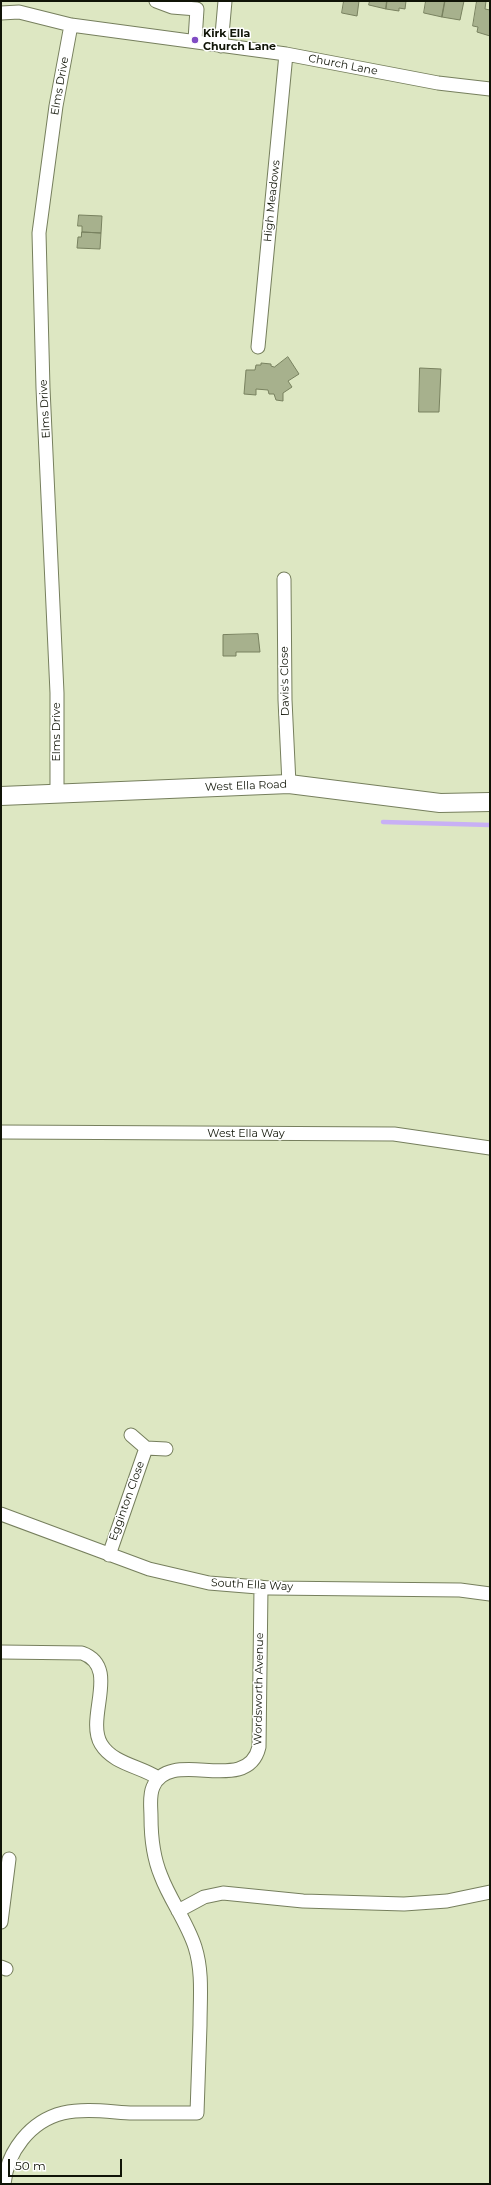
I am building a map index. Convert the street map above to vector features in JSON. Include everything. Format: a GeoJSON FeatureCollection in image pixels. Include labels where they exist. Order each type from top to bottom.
{"type":"FeatureCollection","features":[{"type":"Feature","properties":{"kind":"street"},"geometry":{"type":"LineString","coordinates":[[156,1],[172,7],[197,9],[196,40]]}},
{"type":"Feature","properties":{"kind":"street"},"geometry":{"type":"LineString","coordinates":[[221,46],[225,1]]}},
{"type":"Feature","properties":{"kind":"street","name":"Church Lane"},"geometry":{"type":"LineString","coordinates":[[1,13],[21,6],[71,25],[196,40],[221,46],[286,54],[438,83],[490,89]]}},
{"type":"Feature","properties":{"kind":"street","name":"Elms Drive"},"geometry":{"type":"LineString","coordinates":[[57,795],[57,693],[43,388],[40,233],[56,106],[71,25]]}},
{"type":"Feature","properties":{"kind":"street","name":"High Meadows"},"geometry":{"type":"LineString","coordinates":[[258,347],[286,54]]}},
{"type":"Feature","properties":{"kind":"street","name":"Davis's Close"},"geometry":{"type":"LineString","coordinates":[[284,579],[285,700],[290,784]]}},
{"type":"Feature","properties":{"kind":"street","name":"West Ella Road"},"geometry":{"type":"LineString","coordinates":[[1,796],[57,795],[290,784],[440,803],[490,802]]}},
{"type":"Feature","properties":{"kind":"street","name":"West Ella Way"},"geometry":{"type":"LineString","coordinates":[[1,1132],[394,1134],[490,1148]]}},
{"type":"Feature","properties":{"kind":"street","name":"Egginton Close"},"geometry":{"type":"LineString","coordinates":[[131,1435],[146,1448],[166,1449]]}},
{"type":"Feature","properties":{"kind":"street","name":"Egginton Close"},"geometry":{"type":"LineString","coordinates":[[109,1554],[146,1448]]}},
{"type":"Feature","properties":{"kind":"street","name":"South Ella Way"},"geometry":{"type":"LineString","coordinates":[[1,1514],[109,1554],[180,1578],[210,1583],[261,1587],[460,1590],[490,1594]]}},
{"type":"Feature","properties":{"kind":"street","name":"Wordsworth Avenue"},"geometry":{"type":"LineString","coordinates":[[158,1778],[167,1772],[174,1770],[240,1769],[254,1759],[258,1747],[261,1587]]}},
{"type":"Feature","properties":{"kind":"street"},"geometry":{"type":"LineString","coordinates":[[1,1652],[82,1653],[93,1658],[101,1671],[97,1734],[101,1745],[117,1760],[141,1768],[158,1778],[151,1792],[153,1849],[161,1876],[195,1947],[201,1976],[197,2113],[83,2111],[63,2114],[33,2129],[19,2143],[8,2163],[4,2184]]}},
{"type":"Feature","properties":{"kind":"street"},"geometry":{"type":"LineString","coordinates":[[1,1922],[4,1877],[9,1859]]}},
{"type":"Feature","properties":{"kind":"street"},"geometry":{"type":"LineString","coordinates":[[178,1911],[204,1897],[223,1893],[303,1901],[404,1904],[447,1900],[490,1892]]}},
{"type":"Feature","properties":{"kind":"building"},"geometry":{"type":"Polygon","coordinates":[[[344,1],[359,1],[357,16],[342,13],[344,1]]]}},
{"type":"Feature","properties":{"kind":"building"},"geometry":{"type":"Polygon","coordinates":[[[370,1],[387,1],[386,9],[369,5],[370,1]]]}},
{"type":"Feature","properties":{"kind":"building"},"geometry":{"type":"Polygon","coordinates":[[[387,1],[406,1],[405,9],[399,8],[399,11],[386,9],[387,1]]]}},
{"type":"Feature","properties":{"kind":"building"},"geometry":{"type":"Polygon","coordinates":[[[426,1],[445,1],[442,17],[424,13],[426,1]]]}},
{"type":"Feature","properties":{"kind":"building"},"geometry":{"type":"Polygon","coordinates":[[[445,1],[464,1],[460,20],[442,17],[445,1]]]}},
{"type":"Feature","properties":{"kind":"building"},"geometry":{"type":"Polygon","coordinates":[[[477,1],[486,1],[485,9],[490,10],[490,36],[477,32],[478,27],[473,26],[477,1]]]}},
{"type":"Feature","properties":{"kind":"building"},"geometry":{"type":"Polygon","coordinates":[[[79,215],[102,216],[101,233],[82,232],[82,226],[78,226],[79,215]]]}},
{"type":"Feature","properties":{"kind":"building"},"geometry":{"type":"Polygon","coordinates":[[[82,232],[101,233],[100,249],[77,248],[78,237],[81,237],[82,232]]]}},
{"type":"Feature","properties":{"kind":"building"},"geometry":{"type":"Polygon","coordinates":[[[288,357],[299,374],[288,381],[292,387],[283,393],[283,401],[276,400],[274,394],[269,394],[268,390],[256,389],[256,395],[244,394],[246,370],[255,370],[256,365],[261,365],[261,363],[271,364],[271,366],[274,367],[288,357]]]}},
{"type":"Feature","properties":{"kind":"building"},"geometry":{"type":"Polygon","coordinates":[[[420,368],[441,369],[439,412],[419,412],[420,368]]]}},
{"type":"Feature","properties":{"kind":"building"},"geometry":{"type":"Polygon","coordinates":[[[258,634],[260,652],[236,652],[236,656],[223,656],[223,635],[258,634]]]}},
{"type":"Feature","properties":{"kind":"waterway"},"geometry":{"type":"LineString","coordinates":[[383,822],[490,825]]}},
{"type":"Feature","properties":{"kind":"place","name":"Kirk Ella Church Lane"},"geometry":{"type":"Point","coordinates":[195,40]}}]}
